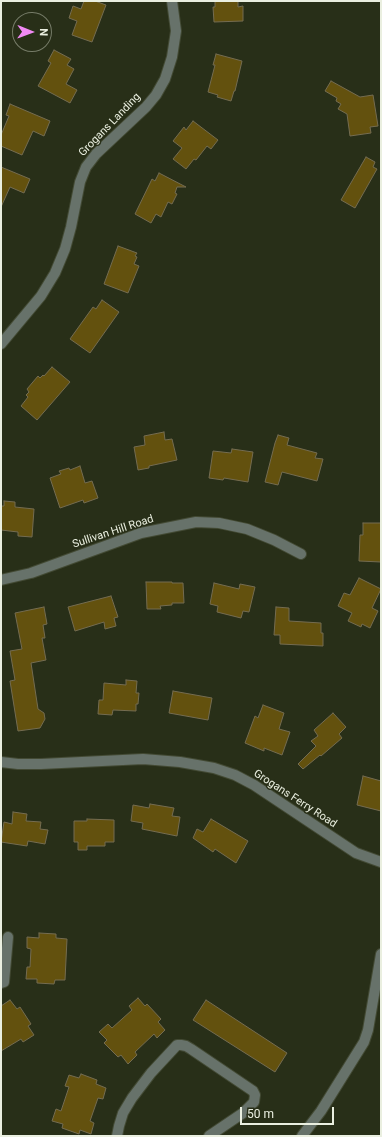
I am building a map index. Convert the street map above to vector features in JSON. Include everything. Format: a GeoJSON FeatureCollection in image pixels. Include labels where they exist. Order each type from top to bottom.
{"type":"FeatureCollection","features":[{"type":"Feature","properties":{"kind":"street","name":"Grogans Landing"},"geometry":{"type":"LineString","coordinates":[[1,344],[41,296],[55,273],[65,249],[80,182],[86,167],[96,154],[146,107],[156,95],[165,79],[172,56],[176,31],[172,1]]}},
{"type":"Feature","properties":{"kind":"street","name":"Sullivan Hill Road"},"geometry":{"type":"LineString","coordinates":[[1,580],[31,573],[141,533],[196,522],[219,523],[247,529],[274,540],[301,554]]}},
{"type":"Feature","properties":{"kind":"street","name":"Grogans Ferry Road"},"geometry":{"type":"LineString","coordinates":[[1,762],[41,764],[143,759],[180,762],[214,768],[235,775],[254,785],[356,853],[381,862]]}},
{"type":"Feature","properties":{"kind":"street"},"geometry":{"type":"LineString","coordinates":[[1,984],[4,982],[8,937]]}},
{"type":"Feature","properties":{"kind":"street"},"geometry":{"type":"LineString","coordinates":[[302,1136],[321,1111],[364,1042],[368,1030],[381,954]]}},
{"type":"Feature","properties":{"kind":"street"},"geometry":{"type":"LineString","coordinates":[[117,1136],[118,1126],[123,1113],[132,1098],[151,1073],[177,1045],[181,1045],[191,1049],[253,1091],[255,1095],[254,1102],[243,1113],[209,1136]]}},
{"type":"Feature","properties":{"kind":"building"},"geometry":{"type":"Polygon","coordinates":[[[84,1],[95,1],[106,5],[92,42],[72,35],[77,21],[69,18],[73,6],[81,9],[84,1]]]}},
{"type":"Feature","properties":{"kind":"building"},"geometry":{"type":"Polygon","coordinates":[[[215,1],[238,1],[238,7],[243,6],[243,21],[214,22],[213,7],[215,7],[215,1]]]}},
{"type":"Feature","properties":{"kind":"building"},"geometry":{"type":"Polygon","coordinates":[[[54,50],[71,59],[67,65],[74,69],[66,84],[77,90],[70,103],[38,86],[51,63],[48,61],[54,50]]]}},
{"type":"Feature","properties":{"kind":"building"},"geometry":{"type":"Polygon","coordinates":[[[216,54],[242,61],[235,91],[231,101],[217,97],[218,95],[208,92],[215,65],[213,65],[216,54]]]}},
{"type":"Feature","properties":{"kind":"building"},"geometry":{"type":"Polygon","coordinates":[[[331,81],[360,97],[373,95],[378,126],[370,127],[371,133],[350,136],[347,114],[338,109],[341,104],[336,101],[337,98],[325,91],[331,81]]]}},
{"type":"Feature","properties":{"kind":"building"},"geometry":{"type":"Polygon","coordinates":[[[10,104],[50,121],[44,136],[33,131],[22,155],[1,146],[1,135],[9,116],[6,115],[10,104]]]}},
{"type":"Feature","properties":{"kind":"building"},"geometry":{"type":"Polygon","coordinates":[[[193,121],[218,140],[211,149],[207,146],[196,160],[194,159],[186,169],[173,159],[182,148],[173,141],[184,127],[186,130],[193,121]]]}},
{"type":"Feature","properties":{"kind":"building"},"geometry":{"type":"Polygon","coordinates":[[[366,157],[375,162],[373,167],[377,169],[355,208],[341,200],[366,157]]]}},
{"type":"Feature","properties":{"kind":"building"},"geometry":{"type":"Polygon","coordinates":[[[1,167],[30,179],[24,193],[10,187],[1,207],[1,167]]]}},
{"type":"Feature","properties":{"kind":"building"},"geometry":{"type":"Polygon","coordinates":[[[159,173],[186,187],[177,187],[175,193],[177,194],[172,204],[168,202],[161,217],[156,214],[151,223],[135,214],[152,179],[155,181],[159,173]]]}},
{"type":"Feature","properties":{"kind":"building"},"geometry":{"type":"Polygon","coordinates":[[[118,246],[137,253],[134,264],[139,266],[128,293],[104,284],[118,246]]]}},
{"type":"Feature","properties":{"kind":"building"},"geometry":{"type":"Polygon","coordinates":[[[102,300],[119,312],[90,353],[70,339],[93,307],[96,309],[102,300]]]}},
{"type":"Feature","properties":{"kind":"building"},"geometry":{"type":"Polygon","coordinates":[[[52,367],[70,382],[37,420],[21,406],[28,397],[26,395],[29,392],[27,389],[38,376],[40,378],[43,375],[44,376],[52,367]]]}},
{"type":"Feature","properties":{"kind":"building"},"geometry":{"type":"Polygon","coordinates":[[[164,432],[165,440],[172,439],[177,460],[138,470],[134,447],[145,445],[144,436],[164,432]]]}},
{"type":"Feature","properties":{"kind":"building"},"geometry":{"type":"Polygon","coordinates":[[[278,435],[289,438],[287,445],[317,453],[315,458],[323,459],[317,481],[282,472],[278,485],[265,482],[278,435]]]}},
{"type":"Feature","properties":{"kind":"building"},"geometry":{"type":"Polygon","coordinates":[[[232,449],[253,452],[248,482],[224,478],[223,480],[209,478],[213,451],[231,453],[232,449]]]}},
{"type":"Feature","properties":{"kind":"building"},"geometry":{"type":"Polygon","coordinates":[[[80,466],[85,483],[92,481],[98,498],[84,503],[83,500],[60,508],[50,478],[61,474],[59,471],[69,468],[70,470],[80,466]]]}},
{"type":"Feature","properties":{"kind":"building"},"geometry":{"type":"Polygon","coordinates":[[[4,501],[15,502],[15,507],[34,509],[32,537],[18,536],[18,532],[1,530],[1,506],[4,506],[4,501]]]}},
{"type":"Feature","properties":{"kind":"building"},"geometry":{"type":"Polygon","coordinates":[[[363,523],[381,523],[381,562],[359,561],[360,535],[363,535],[363,523]]]}},
{"type":"Feature","properties":{"kind":"building"},"geometry":{"type":"Polygon","coordinates":[[[359,578],[381,589],[372,608],[378,611],[370,628],[362,624],[361,627],[348,621],[352,613],[338,606],[344,593],[350,595],[359,578]]]}},
{"type":"Feature","properties":{"kind":"building"},"geometry":{"type":"Polygon","coordinates":[[[146,582],[183,583],[184,603],[172,603],[172,605],[160,606],[161,609],[147,609],[146,582]]]}},
{"type":"Feature","properties":{"kind":"building"},"geometry":{"type":"Polygon","coordinates":[[[214,583],[239,589],[240,584],[255,587],[249,612],[243,611],[241,618],[217,612],[218,606],[210,604],[214,583]]]}},
{"type":"Feature","properties":{"kind":"building"},"geometry":{"type":"Polygon","coordinates":[[[111,596],[118,617],[114,618],[116,626],[105,629],[104,622],[75,631],[68,607],[111,596]]]}},
{"type":"Feature","properties":{"kind":"building"},"geometry":{"type":"Polygon","coordinates":[[[44,607],[47,624],[43,625],[45,638],[42,638],[46,660],[31,663],[38,709],[44,713],[45,719],[40,728],[18,731],[10,681],[15,680],[10,651],[22,649],[15,613],[44,607]]]}},
{"type":"Feature","properties":{"kind":"building"},"geometry":{"type":"Polygon","coordinates":[[[276,607],[289,608],[289,621],[321,623],[323,646],[280,644],[280,635],[274,635],[276,607]]]}},
{"type":"Feature","properties":{"kind":"building"},"geometry":{"type":"Polygon","coordinates":[[[126,680],[137,681],[136,693],[139,693],[136,711],[113,710],[112,715],[98,714],[99,700],[103,700],[104,683],[126,685],[126,680]]]}},
{"type":"Feature","properties":{"kind":"building"},"geometry":{"type":"Polygon","coordinates":[[[173,691],[212,698],[208,720],[169,713],[173,691]]]}},
{"type":"Feature","properties":{"kind":"building"},"geometry":{"type":"Polygon","coordinates":[[[263,705],[284,713],[279,729],[290,732],[282,755],[264,748],[264,751],[245,743],[255,716],[258,718],[263,705]]]}},
{"type":"Feature","properties":{"kind":"building"},"geometry":{"type":"Polygon","coordinates":[[[333,713],[346,727],[339,734],[342,738],[303,769],[298,764],[316,746],[311,741],[318,736],[314,730],[333,713]]]}},
{"type":"Feature","properties":{"kind":"building"},"geometry":{"type":"Polygon","coordinates":[[[363,776],[381,781],[381,811],[357,805],[363,776]]]}},
{"type":"Feature","properties":{"kind":"building"},"geometry":{"type":"Polygon","coordinates":[[[150,804],[174,808],[172,816],[180,817],[177,836],[142,829],[143,823],[131,821],[133,805],[149,808],[150,804]]]}},
{"type":"Feature","properties":{"kind":"building"},"geometry":{"type":"Polygon","coordinates":[[[13,812],[27,814],[26,821],[41,822],[40,829],[48,830],[45,844],[28,841],[27,846],[1,842],[4,822],[12,824],[13,812]]]}},
{"type":"Feature","properties":{"kind":"building"},"geometry":{"type":"Polygon","coordinates":[[[87,819],[114,820],[114,842],[105,842],[105,846],[87,846],[87,850],[78,850],[78,842],[74,842],[74,821],[87,821],[87,819]]]}},
{"type":"Feature","properties":{"kind":"building"},"geometry":{"type":"Polygon","coordinates":[[[211,819],[248,841],[236,863],[215,849],[213,852],[193,838],[197,829],[203,832],[211,819]]]}},
{"type":"Feature","properties":{"kind":"building"},"geometry":{"type":"Polygon","coordinates":[[[39,933],[56,934],[56,938],[67,939],[65,980],[55,980],[54,984],[37,983],[37,979],[26,979],[27,967],[30,967],[31,949],[27,948],[27,937],[39,938],[39,933]]]}},
{"type":"Feature","properties":{"kind":"building"},"geometry":{"type":"Polygon","coordinates":[[[138,998],[145,1006],[147,1004],[161,1019],[158,1022],[165,1030],[157,1038],[154,1034],[135,1052],[137,1055],[128,1064],[121,1055],[118,1057],[104,1043],[107,1040],[99,1032],[108,1024],[112,1028],[132,1010],[129,1006],[138,998]]]}},
{"type":"Feature","properties":{"kind":"building"},"geometry":{"type":"Polygon","coordinates":[[[10,1000],[17,1009],[20,1007],[31,1024],[28,1026],[34,1035],[23,1042],[21,1039],[1,1051],[1,1006],[10,1000]]]}},
{"type":"Feature","properties":{"kind":"building"},"geometry":{"type":"Polygon","coordinates":[[[206,1000],[287,1053],[275,1072],[193,1020],[206,1000]]]}},
{"type":"Feature","properties":{"kind":"building"},"geometry":{"type":"Polygon","coordinates":[[[81,1074],[97,1080],[96,1084],[106,1088],[103,1099],[98,1098],[90,1121],[94,1123],[91,1134],[80,1130],[79,1134],[62,1128],[63,1124],[52,1121],[56,1109],[61,1111],[69,1087],[65,1086],[69,1075],[79,1078],[81,1074]]]}}]}
